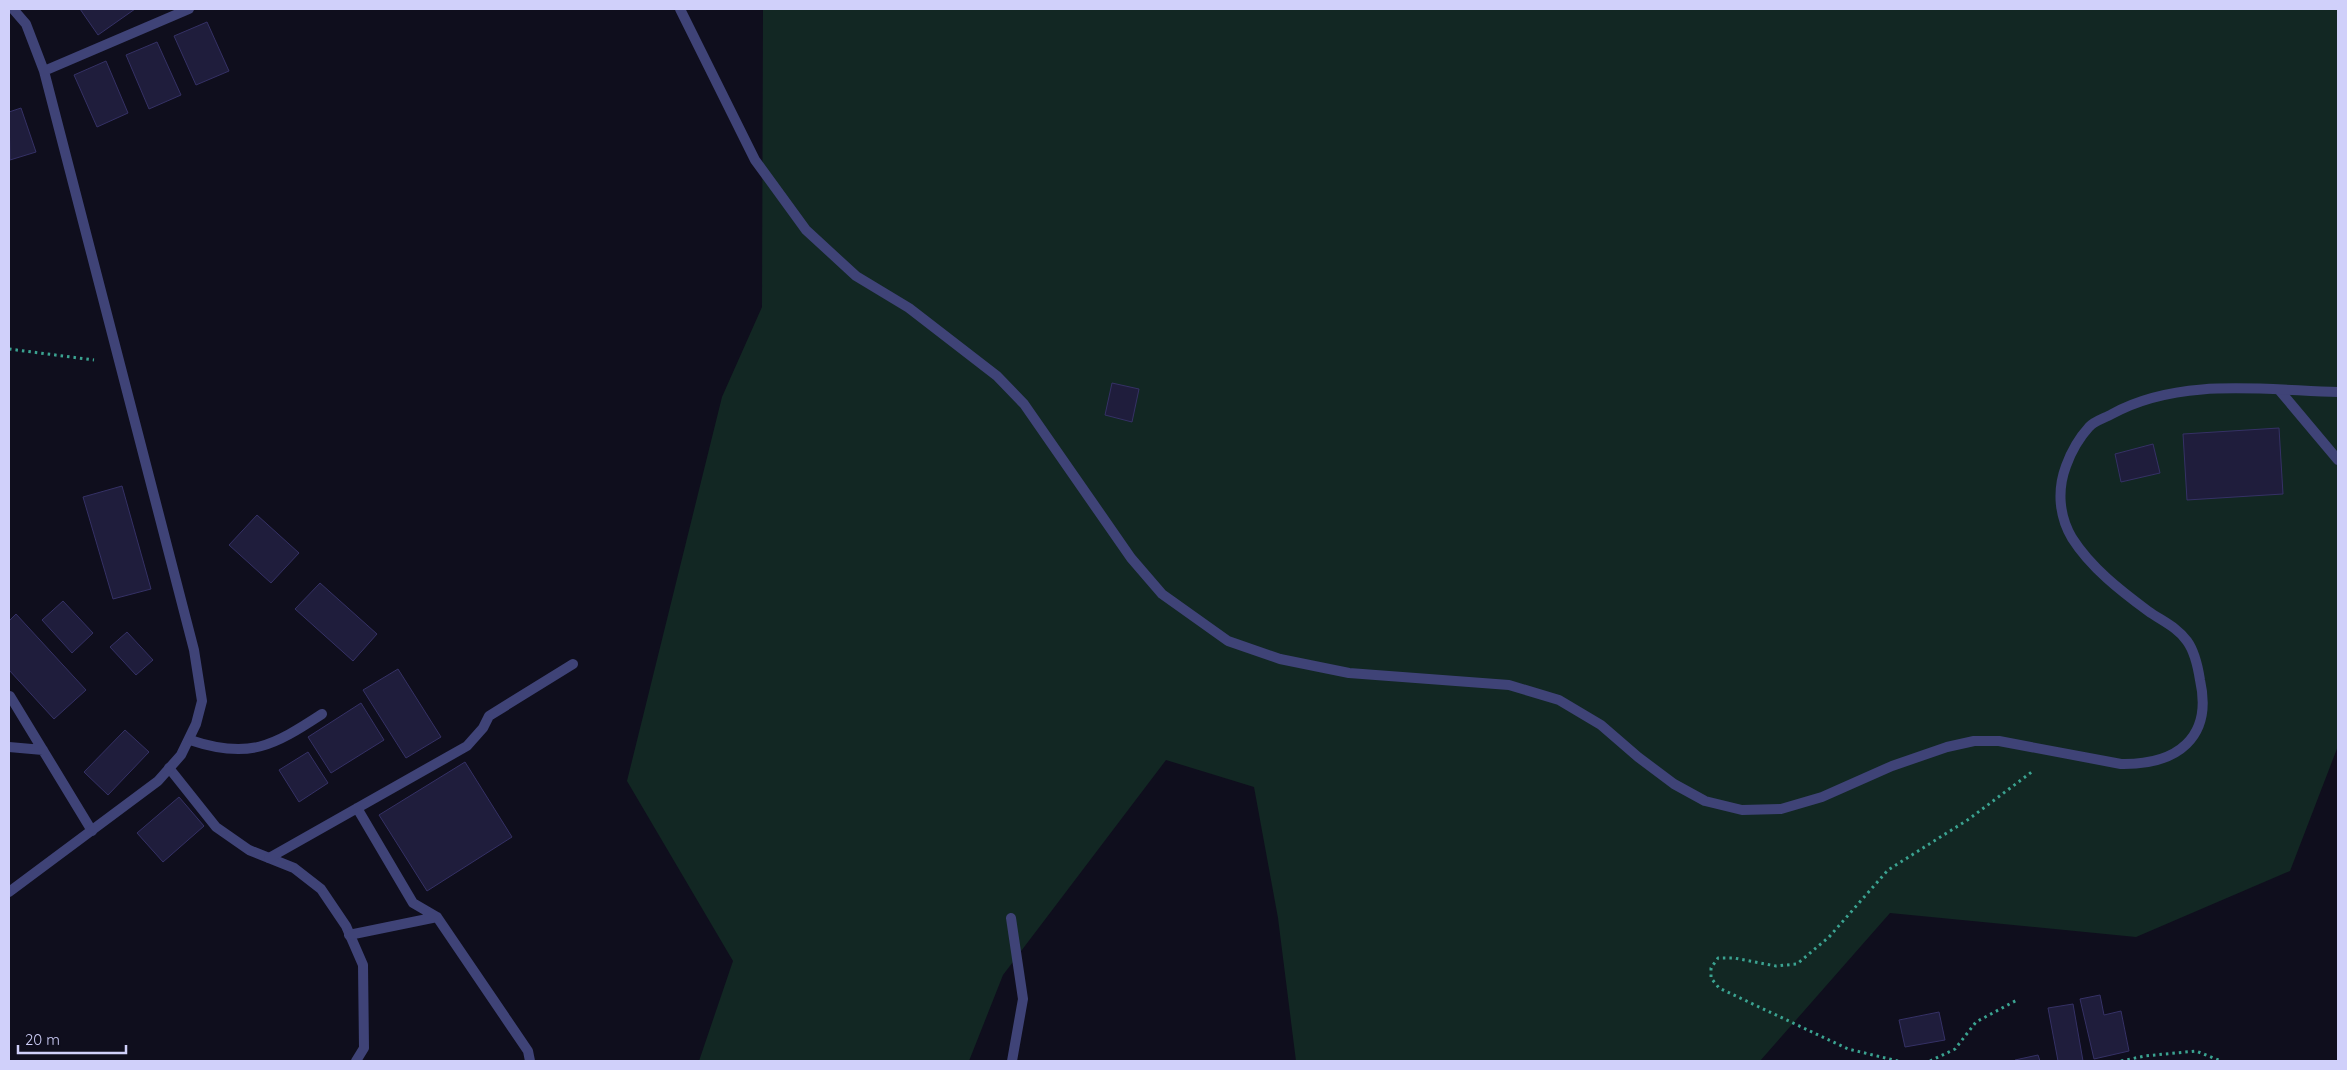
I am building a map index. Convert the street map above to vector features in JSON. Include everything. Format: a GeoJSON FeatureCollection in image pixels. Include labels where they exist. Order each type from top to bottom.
{"type":"FeatureCollection","features":[{"type":"Feature","properties":{"kind":"street"},"geometry":{"type":"LineString","coordinates":[[9,892],[158,781],[181,755],[190,740],[202,701],[194,650],[44,71],[26,24],[13,9]]}},
{"type":"Feature","properties":{"kind":"street"},"geometry":{"type":"LineString","coordinates":[[44,71],[189,9]]}},
{"type":"Feature","properties":{"kind":"street"},"geometry":{"type":"LineString","coordinates":[[680,9],[755,160],[806,230],[856,276],[909,308],[997,376],[1024,404],[1131,558],[1162,594],[1228,641],[1280,660],[1349,673],[1509,685],[1560,700],[1602,725],[1638,757],[1674,784],[1706,801],[1742,810],[1780,808],[1822,797],[1892,766],[1948,747],[1974,741],[1999,741],[2121,764],[2139,764],[2176,752],[2200,728],[2205,699],[2196,660],[2188,642],[2176,629],[2120,590],[2085,556],[2072,537],[2059,504],[2062,477],[2071,451],[2090,426],[2123,408],[2165,394],[2207,389],[2338,392]]}},
{"type":"Feature","properties":{"kind":"street"},"geometry":{"type":"LineString","coordinates":[[2280,391],[2338,460]]}},
{"type":"Feature","properties":{"kind":"street"},"geometry":{"type":"LineString","coordinates":[[269,858],[467,746],[483,728],[489,716],[573,664]]}},
{"type":"Feature","properties":{"kind":"street"},"geometry":{"type":"LineString","coordinates":[[10,696],[92,831]]}},
{"type":"Feature","properties":{"kind":"street"},"geometry":{"type":"LineString","coordinates":[[190,740],[216,748],[237,750],[263,747],[294,732],[322,714]]}},
{"type":"Feature","properties":{"kind":"street"},"geometry":{"type":"LineString","coordinates":[[9,747],[43,750]]}},
{"type":"Feature","properties":{"kind":"street"},"geometry":{"type":"LineString","coordinates":[[169,768],[216,827],[249,850],[294,868],[321,889],[346,926],[363,966],[364,1048],[356,1061]]}},
{"type":"Feature","properties":{"kind":"street"},"geometry":{"type":"LineString","coordinates":[[357,808],[413,903],[437,917],[528,1051],[530,1061]]}},
{"type":"Feature","properties":{"kind":"street"},"geometry":{"type":"LineString","coordinates":[[349,935],[437,917]]}},
{"type":"Feature","properties":{"kind":"street"},"geometry":{"type":"LineString","coordinates":[[1011,918],[1023,999],[1012,1061]]}},
{"type":"Feature","properties":{"kind":"path"},"geometry":{"type":"LineString","coordinates":[[9,349],[119,364]]}},
{"type":"Feature","properties":{"kind":"path"},"geometry":{"type":"LineString","coordinates":[[1898,1061],[1848,1049],[1720,988],[1711,978],[1711,968],[1718,958],[1734,958],[1776,966],[1797,964],[1829,937],[1888,870],[1969,819],[2058,753]]}},
{"type":"Feature","properties":{"kind":"path"},"geometry":{"type":"LineString","coordinates":[[1930,1061],[1955,1049],[1976,1022],[2017,1000]]}},
{"type":"Feature","properties":{"kind":"path"},"geometry":{"type":"LineString","coordinates":[[2120,1061],[2145,1056],[2196,1051],[2221,1061]]}},
{"type":"Feature","properties":{"kind":"green space"},"geometry":{"type":"Polygon","coordinates":[[[763,9],[2338,9],[2338,746],[2290,871],[2136,937],[1890,913],[1760,1061],[1296,1061],[1278,918],[1254,787],[1166,760],[1003,975],[969,1061],[699,1061],[733,961],[627,781],[722,397],[762,307],[763,9]]]}},
{"type":"Feature","properties":{"kind":"building"},"geometry":{"type":"Polygon","coordinates":[[[80,9],[135,9],[98,35],[80,9]]]}},
{"type":"Feature","properties":{"kind":"building"},"geometry":{"type":"Polygon","coordinates":[[[207,22],[229,71],[196,85],[174,36],[207,22]]]}},
{"type":"Feature","properties":{"kind":"building"},"geometry":{"type":"Polygon","coordinates":[[[157,42],[181,95],[149,109],[126,55],[157,42]]]}},
{"type":"Feature","properties":{"kind":"building"},"geometry":{"type":"Polygon","coordinates":[[[106,61],[128,113],[97,127],[74,75],[106,61]]]}},
{"type":"Feature","properties":{"kind":"building"},"geometry":{"type":"Polygon","coordinates":[[[21,108],[36,152],[10,160],[9,112],[21,108]]]}},
{"type":"Feature","properties":{"kind":"building"},"geometry":{"type":"Polygon","coordinates":[[[1112,383],[1139,389],[1132,422],[1105,415],[1112,383]]]}},
{"type":"Feature","properties":{"kind":"building"},"geometry":{"type":"Polygon","coordinates":[[[2279,428],[2283,494],[2187,500],[2183,434],[2279,428]]]}},
{"type":"Feature","properties":{"kind":"building"},"geometry":{"type":"Polygon","coordinates":[[[2153,444],[2160,473],[2121,482],[2115,454],[2153,444]]]}},
{"type":"Feature","properties":{"kind":"building"},"geometry":{"type":"Polygon","coordinates":[[[122,486],[151,589],[113,599],[83,497],[122,486]]]}},
{"type":"Feature","properties":{"kind":"building"},"geometry":{"type":"Polygon","coordinates":[[[257,515],[299,553],[271,583],[229,545],[257,515]]]}},
{"type":"Feature","properties":{"kind":"building"},"geometry":{"type":"Polygon","coordinates":[[[320,583],[377,634],[353,661],[295,609],[320,583]]]}},
{"type":"Feature","properties":{"kind":"building"},"geometry":{"type":"Polygon","coordinates":[[[63,601],[93,633],[72,653],[42,620],[63,601]]]}},
{"type":"Feature","properties":{"kind":"building"},"geometry":{"type":"Polygon","coordinates":[[[16,614],[86,690],[54,719],[9,670],[9,621],[16,614]]]}},
{"type":"Feature","properties":{"kind":"building"},"geometry":{"type":"Polygon","coordinates":[[[127,632],[153,660],[136,675],[110,647],[127,632]]]}},
{"type":"Feature","properties":{"kind":"building"},"geometry":{"type":"Polygon","coordinates":[[[398,669],[441,737],[406,758],[363,690],[398,669]]]}},
{"type":"Feature","properties":{"kind":"building"},"geometry":{"type":"Polygon","coordinates":[[[361,703],[384,740],[331,773],[308,737],[361,703]]]}},
{"type":"Feature","properties":{"kind":"building"},"geometry":{"type":"Polygon","coordinates":[[[125,730],[149,752],[108,795],[84,772],[125,730]]]}},
{"type":"Feature","properties":{"kind":"building"},"geometry":{"type":"Polygon","coordinates":[[[308,752],[328,783],[299,802],[279,770],[308,752]]]}},
{"type":"Feature","properties":{"kind":"building"},"geometry":{"type":"Polygon","coordinates":[[[465,762],[512,837],[427,891],[379,815],[465,762]]]}},
{"type":"Feature","properties":{"kind":"building"},"geometry":{"type":"Polygon","coordinates":[[[179,797],[204,826],[163,862],[137,833],[179,797]]]}},
{"type":"Feature","properties":{"kind":"building"},"geometry":{"type":"Polygon","coordinates":[[[2100,995],[2104,1015],[2121,1011],[2129,1051],[2094,1059],[2080,999],[2100,995]]]}},
{"type":"Feature","properties":{"kind":"building"},"geometry":{"type":"Polygon","coordinates":[[[2073,1004],[2083,1061],[2058,1061],[2048,1008],[2073,1004]]]}},
{"type":"Feature","properties":{"kind":"building"},"geometry":{"type":"Polygon","coordinates":[[[1939,1012],[1945,1040],[1905,1047],[1899,1020],[1939,1012]]]}},
{"type":"Feature","properties":{"kind":"building"},"geometry":{"type":"Polygon","coordinates":[[[2038,1055],[2040,1061],[2015,1061],[2015,1060],[2038,1055]]]}}]}
